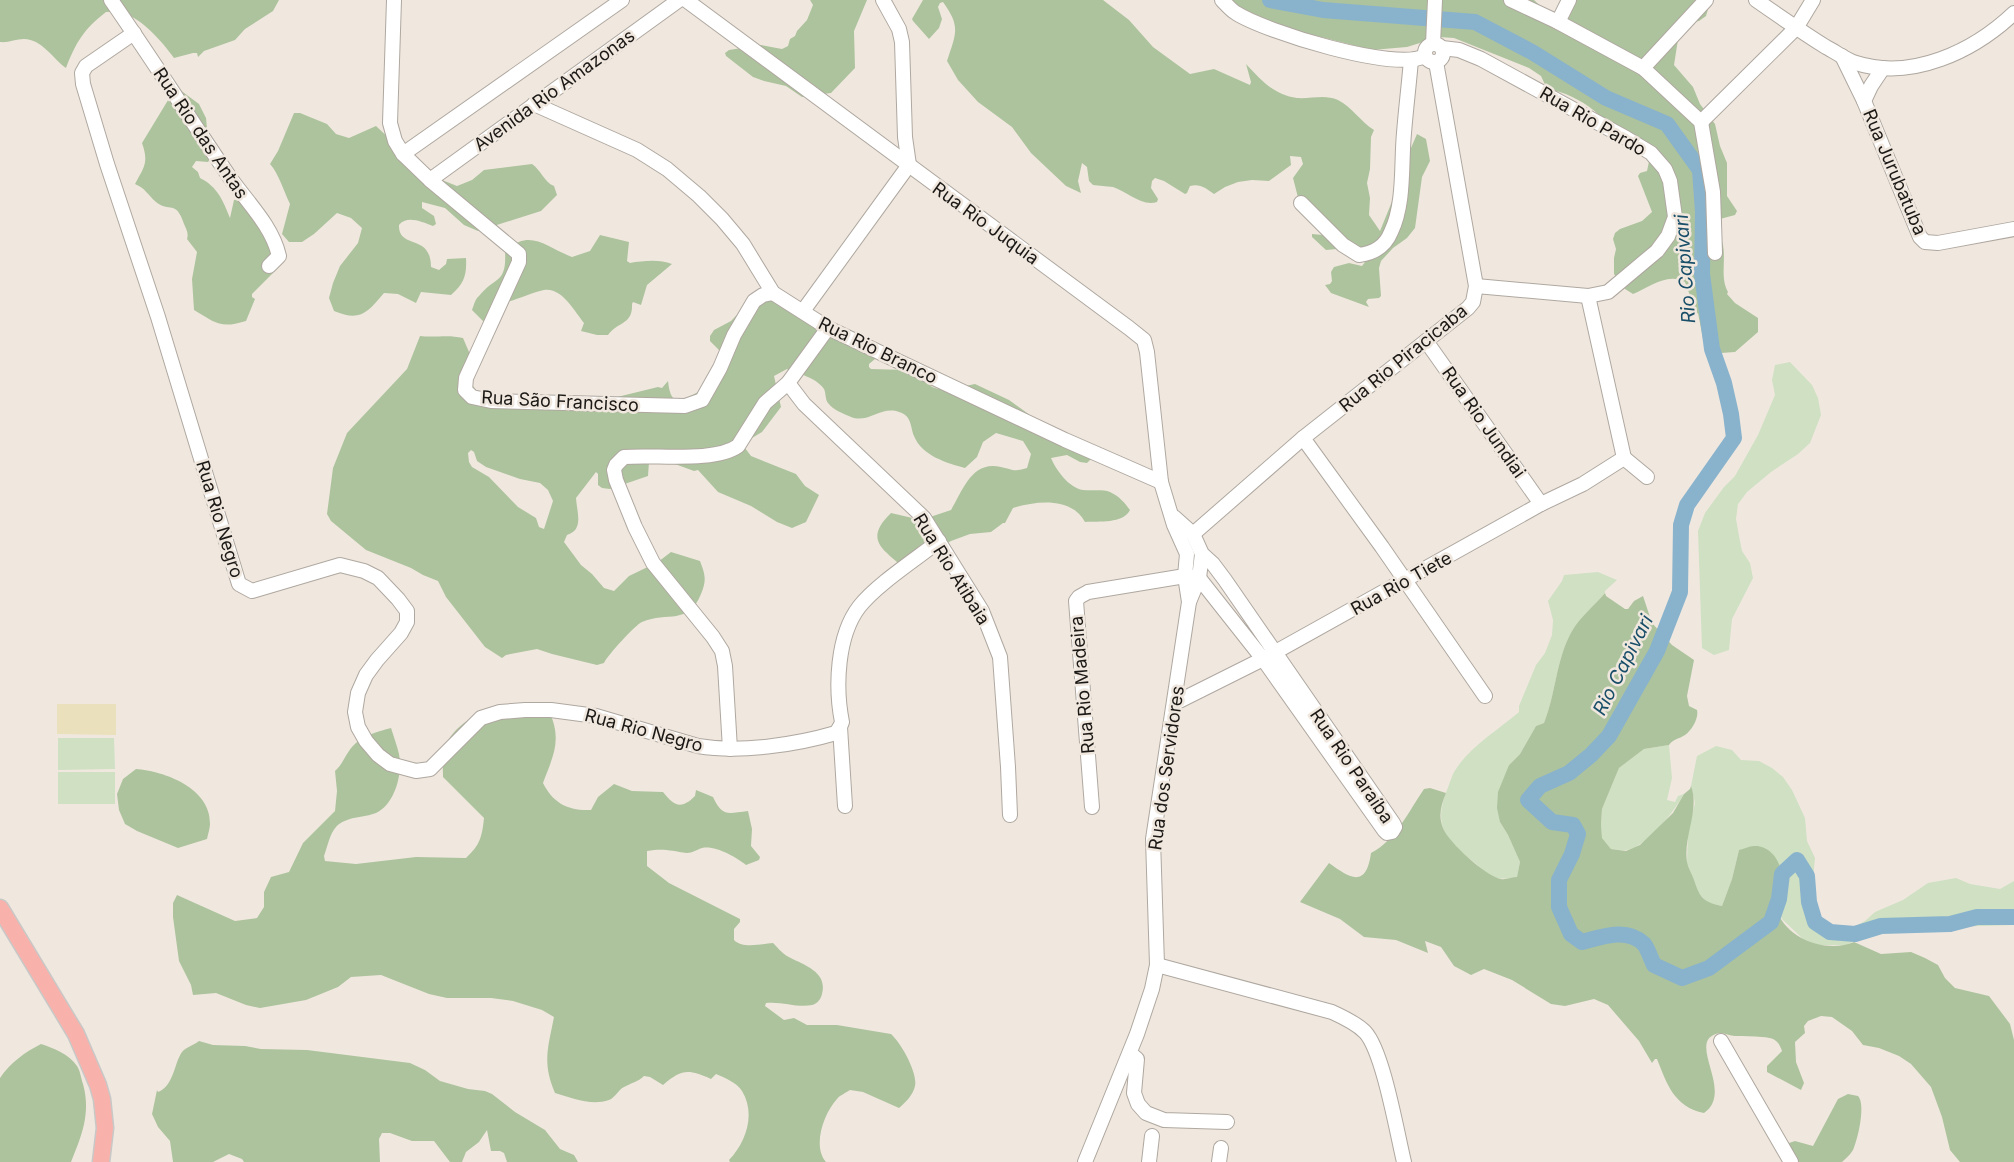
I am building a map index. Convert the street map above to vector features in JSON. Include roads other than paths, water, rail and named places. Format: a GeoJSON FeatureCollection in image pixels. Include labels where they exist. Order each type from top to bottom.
{"type":"FeatureCollection","features":[{"type":"Feature","properties":{"kind":"main road"},"geometry":{"type":"LineString","coordinates":[[0,908],[76,1034],[98,1085],[102,1098],[105,1128],[101,1162]]}},
{"type":"Feature","properties":{"kind":"street","name":"Rua Rio das Antas"},"geometry":{"type":"LineString","coordinates":[[111,0],[232,180],[268,228],[277,245],[279,256],[269,266]]}},
{"type":"Feature","properties":{"kind":"street"},"geometry":{"type":"LineString","coordinates":[[394,0],[390,123],[395,141],[403,154]]}},
{"type":"Feature","properties":{"kind":"street","name":"Avenida Rio Amazonas"},"geometry":{"type":"LineString","coordinates":[[403,154],[622,0]]}},
{"type":"Feature","properties":{"kind":"street","name":"Avenida Rio Amazonas"},"geometry":{"type":"LineString","coordinates":[[430,180],[679,0]]}},
{"type":"Feature","properties":{"kind":"street","name":"Rua Rio Juquia"},"geometry":{"type":"LineString","coordinates":[[686,0],[1144,340],[1147,352],[1161,482],[1171,514],[1186,535]]}},
{"type":"Feature","properties":{"kind":"street"},"geometry":{"type":"LineString","coordinates":[[803,311],[908,165],[905,137],[902,42],[899,29],[883,0]]}},
{"type":"Feature","properties":{"kind":"street"},"geometry":{"type":"LineString","coordinates":[[1222,0],[1235,13],[1280,33],[1324,46],[1411,60],[1431,59],[1427,46],[1438,46],[1434,29],[1435,1]]}},
{"type":"Feature","properties":{"kind":"street"},"geometry":{"type":"LineString","coordinates":[[1511,0],[1558,22],[1643,68],[1701,122],[1713,192],[1715,253]]}},
{"type":"Feature","properties":{"kind":"street"},"geometry":{"type":"LineString","coordinates":[[1558,22],[1569,0]]}},
{"type":"Feature","properties":{"kind":"street"},"geometry":{"type":"LineString","coordinates":[[1643,68],[1706,0]]}},
{"type":"Feature","properties":{"kind":"street"},"geometry":{"type":"LineString","coordinates":[[1756,0],[1796,28],[1855,63],[1883,68],[1910,67],[1940,60],[1990,34],[2014,13]]}},
{"type":"Feature","properties":{"kind":"street"},"geometry":{"type":"LineString","coordinates":[[1701,122],[1796,28],[1814,0]]}},
{"type":"Feature","properties":{"kind":"street","name":"Rua Rio Negro"},"geometry":{"type":"LineString","coordinates":[[134,33],[86,66],[82,73],[83,84],[106,164],[158,317],[239,584],[252,591],[340,565],[364,571],[378,578],[398,599],[407,611],[407,622],[401,633],[366,675],[358,693],[355,712],[358,727],[366,741],[378,755],[390,764],[416,771],[430,770],[481,718],[500,712],[550,710],[596,716],[698,746],[730,749],[815,740],[836,733],[840,727]]}},
{"type":"Feature","properties":{"kind":"street","name":"Rua Rio Pardo"},"geometry":{"type":"LineString","coordinates":[[1438,46],[1459,50],[1523,81],[1626,138],[1651,153],[1665,169],[1670,181],[1675,217],[1668,236],[1657,251],[1608,292],[1588,296],[1476,286]]}},
{"type":"Feature","properties":{"kind":"street","name":"Rua Jurubatuba"},"geometry":{"type":"LineString","coordinates":[[1842,56],[1864,101],[1920,237],[1925,242],[1938,243],[2014,229]]}},
{"type":"Feature","properties":{"kind":"street","name":"Rua Rio Piracicaba"},"geometry":{"type":"LineString","coordinates":[[1186,535],[1303,438],[1468,308],[1472,302],[1476,286],[1431,59]]}},
{"type":"Feature","properties":{"kind":"street"},"geometry":{"type":"LineString","coordinates":[[1301,203],[1342,245],[1359,255],[1378,250],[1386,241],[1395,222],[1402,183],[1404,133],[1411,60]]}},
{"type":"Feature","properties":{"kind":"street","name":"Rua Jurubatuba"},"geometry":{"type":"LineString","coordinates":[[1864,101],[1883,68]]}},
{"type":"Feature","properties":{"kind":"street","name":"Rua Rio Branco"},"geometry":{"type":"LineString","coordinates":[[534,104],[637,150],[668,169],[722,219],[743,244],[773,293],[828,328],[1065,440],[1161,482]]}},
{"type":"Feature","properties":{"kind":"street","name":"Rua São Francisco"},"geometry":{"type":"LineString","coordinates":[[403,154],[430,180],[518,254],[518,262],[466,378],[465,390],[472,397],[490,400],[685,406],[702,400],[720,368],[734,335],[754,300],[773,293]]}},
{"type":"Feature","properties":{"kind":"street"},"geometry":{"type":"LineString","coordinates":[[1588,296],[1624,458],[1647,477]]}},
{"type":"Feature","properties":{"kind":"street"},"geometry":{"type":"LineString","coordinates":[[730,749],[725,666],[722,651],[713,637],[653,563],[619,491],[614,470],[619,461],[624,457],[710,455],[732,450],[738,446],[765,403],[788,384],[828,328]]}},
{"type":"Feature","properties":{"kind":"street","name":"Rua Rio Jundiai"},"geometry":{"type":"LineString","coordinates":[[1426,341],[1541,504]]}},
{"type":"Feature","properties":{"kind":"street","name":"Rua Rio Atibaia"},"geometry":{"type":"LineString","coordinates":[[788,384],[804,404],[924,518],[982,611],[1000,657],[1010,815]]}},
{"type":"Feature","properties":{"kind":"street"},"geometry":{"type":"LineString","coordinates":[[1303,438],[1406,580],[1485,696]]}},
{"type":"Feature","properties":{"kind":"street","name":"Rua Rio Tiete"},"geometry":{"type":"LineString","coordinates":[[1175,703],[1268,656],[1541,504],[1583,484],[1624,458]]}},
{"type":"Feature","properties":{"kind":"street"},"geometry":{"type":"LineString","coordinates":[[1186,535],[1187,554],[1202,554]]}},
{"type":"Feature","properties":{"kind":"street","name":"Rua Rio Paraíba"},"geometry":{"type":"LineString","coordinates":[[1186,535],[1225,580],[1268,656],[1384,830],[1387,833],[1392,832],[1395,827],[1393,823],[1268,656],[1192,577]]}},
{"type":"Feature","properties":{"kind":"street"},"geometry":{"type":"LineString","coordinates":[[845,806],[840,727],[842,722],[838,686],[840,661],[852,619],[859,607],[874,592],[939,541]]}},
{"type":"Feature","properties":{"kind":"street","name":"Rua dos Servidores"},"geometry":{"type":"LineString","coordinates":[[1187,554],[1192,577]]}},
{"type":"Feature","properties":{"kind":"street","name":"Rua dos Servidores"},"geometry":{"type":"LineString","coordinates":[[1085,1162],[1147,1006],[1157,965],[1153,840],[1175,703],[1192,577],[1202,554]]}},
{"type":"Feature","properties":{"kind":"street","name":"Rua Rio Madeira"},"geometry":{"type":"LineString","coordinates":[[1092,807],[1076,601],[1088,592],[1192,577]]}},
{"type":"Feature","properties":{"kind":"street"},"geometry":{"type":"LineString","coordinates":[[1157,965],[1332,1012],[1351,1021],[1366,1033],[1376,1051],[1404,1162]]}},
{"type":"Feature","properties":{"kind":"street"},"geometry":{"type":"LineString","coordinates":[[1721,1040],[1791,1162]]}},
{"type":"Feature","properties":{"kind":"street"},"geometry":{"type":"LineString","coordinates":[[1130,1052],[1137,1059],[1134,1093],[1138,1104],[1146,1113],[1164,1120],[1226,1122]]}},
{"type":"Feature","properties":{"kind":"street"},"geometry":{"type":"LineString","coordinates":[[1149,1162],[1152,1136]]}},
{"type":"Feature","properties":{"kind":"waterway","name":"Rio Capivari"},"geometry":{"type":"LineString","coordinates":[[1270,0],[1323,10],[1475,22],[1532,52],[1606,98],[1667,124],[1700,170],[1703,212],[1702,274],[1712,349],[1724,383],[1734,438],[1687,505],[1681,525],[1680,592],[1657,651],[1609,736],[1591,755],[1569,773],[1540,786],[1528,800],[1552,822],[1573,825],[1578,834],[1572,854],[1559,880],[1559,907],[1571,934],[1582,942],[1614,935],[1630,936],[1644,944],[1654,965],[1682,978],[1709,968],[1771,922],[1779,899],[1782,874],[1797,860],[1807,876],[1809,902],[1815,922],[1830,932],[1855,934],[1881,926],[1950,924],[1977,917],[2014,917]]}}]}
